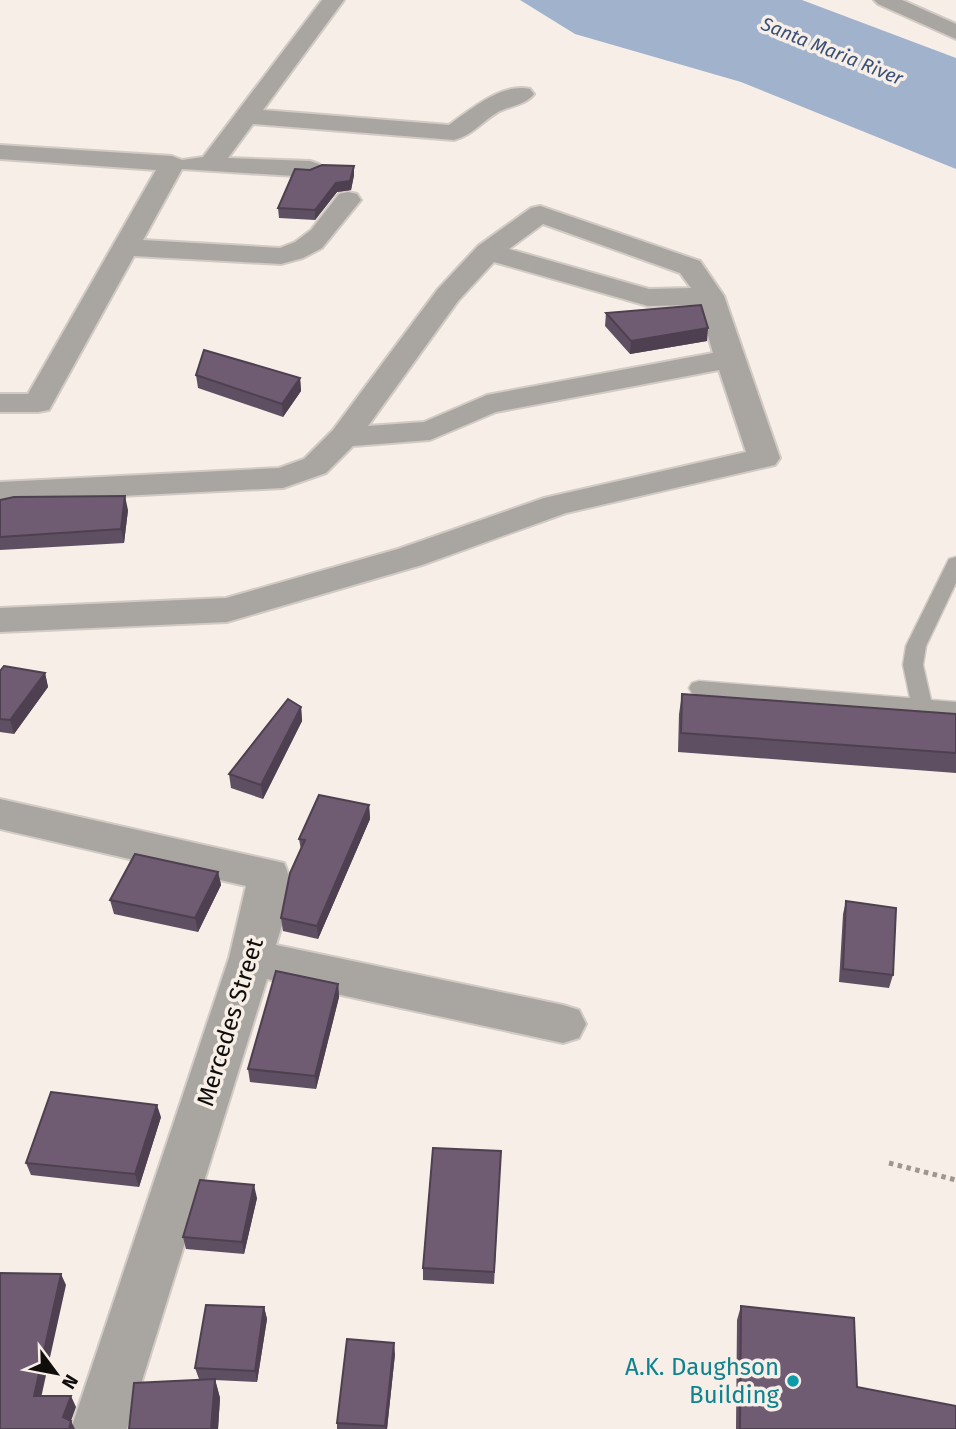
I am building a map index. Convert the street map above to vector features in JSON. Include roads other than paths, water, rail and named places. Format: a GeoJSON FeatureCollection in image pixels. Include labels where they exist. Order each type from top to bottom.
{"type":"FeatureCollection","features":[{"type":"Feature","properties":{"kind":"street"},"geometry":{"type":"LineString","coordinates":[[210,165],[333,0]]}},
{"type":"Feature","properties":{"kind":"street"},"geometry":{"type":"LineString","coordinates":[[885,0],[956,32]]}},
{"type":"Feature","properties":{"kind":"street"},"geometry":{"type":"LineString","coordinates":[[248,116],[454,133],[491,107],[522,94]]}},
{"type":"Feature","properties":{"kind":"street"},"geometry":{"type":"LineString","coordinates":[[0,152],[172,164],[310,169]]}},
{"type":"Feature","properties":{"kind":"street"},"geometry":{"type":"LineString","coordinates":[[0,403],[38,403],[172,164]]}},
{"type":"Feature","properties":{"kind":"street"},"geometry":{"type":"LineString","coordinates":[[124,247],[281,256],[303,251],[315,243],[348,200]]}},
{"type":"Feature","properties":{"kind":"street"},"geometry":{"type":"LineString","coordinates":[[0,492],[283,478],[315,466],[344,437],[447,295],[488,252],[540,214],[690,267],[710,296],[764,458],[556,505],[410,557],[227,610],[0,620]]}},
{"type":"Feature","properties":{"kind":"street"},"geometry":{"type":"LineString","coordinates":[[488,252],[648,298],[710,296]]}},
{"type":"Feature","properties":{"kind":"street"},"geometry":{"type":"LineString","coordinates":[[344,437],[430,431],[487,404],[730,359]]}},
{"type":"Feature","properties":{"kind":"street","name":"Mercedes Street"},"geometry":{"type":"LineString","coordinates":[[0,814],[269,875],[266,901],[251,958],[99,1429]]}},
{"type":"Feature","properties":{"kind":"street"},"geometry":{"type":"LineString","coordinates":[[251,958],[563,1024]]}},
{"type":"Feature","properties":{"kind":"lane"},"geometry":{"type":"LineString","coordinates":[[922,705],[913,665],[916,646],[956,563]]}},
{"type":"Feature","properties":{"kind":"lane"},"geometry":{"type":"LineString","coordinates":[[699,688],[956,709]]}},
{"type":"Feature","properties":{"kind":"water","name":"Santa Maria River"},"geometry":{"type":"Polygon","coordinates":[[[520,0],[802,0],[956,58],[956,169],[741,82],[575,34],[520,0]]]}},
{"type":"Feature","properties":{"kind":"place","name":"A.K. Daughson Building"},"geometry":{"type":"Point","coordinates":[793,1381]}}]}
